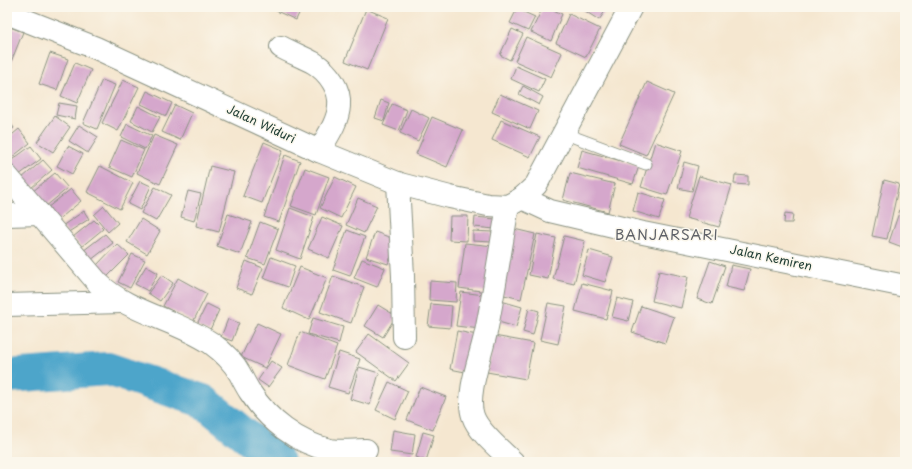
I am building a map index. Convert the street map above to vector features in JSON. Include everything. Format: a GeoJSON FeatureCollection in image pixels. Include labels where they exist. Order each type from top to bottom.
{"type":"FeatureCollection","features":[{"type":"Feature","properties":{"kind":"street"},"geometry":{"type":"LineString","coordinates":[[513,462],[479,428],[473,418],[471,408],[472,388],[515,202],[536,185],[632,7]]}},
{"type":"Feature","properties":{"kind":"street","name":"Jalan Widuri"},"geometry":{"type":"LineString","coordinates":[[7,13],[96,48],[323,144],[382,178],[406,186],[488,205],[515,202]]}},
{"type":"Feature","properties":{"kind":"street"},"geometry":{"type":"LineString","coordinates":[[281,47],[315,64],[330,77],[336,88],[340,105],[336,118],[323,144]]}},
{"type":"Feature","properties":{"kind":"street"},"geometry":{"type":"LineString","coordinates":[[7,176],[107,292],[122,302],[186,330],[209,342],[225,354],[239,372],[250,393],[267,413],[291,434],[308,444],[331,450],[366,450]]}},
{"type":"Feature","properties":{"kind":"street"},"geometry":{"type":"LineString","coordinates":[[404,337],[403,276],[406,186]]}},
{"type":"Feature","properties":{"kind":"street","name":"Jalan Kemiren"},"geometry":{"type":"LineString","coordinates":[[515,202],[643,233],[905,286]]}},
{"type":"Feature","properties":{"kind":"street"},"geometry":{"type":"LineString","coordinates":[[7,215],[40,214]]}},
{"type":"Feature","properties":{"kind":"street"},"geometry":{"type":"LineString","coordinates":[[7,305],[122,302]]}},
{"type":"Feature","properties":{"kind":"lane"},"geometry":{"type":"LineString","coordinates":[[563,134],[646,164]]}},
{"type":"Feature","properties":{"kind":"building"},"geometry":{"type":"Polygon","coordinates":[[[302,7],[296,20],[270,8],[302,7]]]}},
{"type":"Feature","properties":{"kind":"building"},"geometry":{"type":"Polygon","coordinates":[[[543,7],[547,7],[562,14],[551,41],[531,32],[543,7]]]}},
{"type":"Feature","properties":{"kind":"building"},"geometry":{"type":"Polygon","coordinates":[[[579,7],[608,7],[599,20],[579,7]]]}},
{"type":"Feature","properties":{"kind":"building"},"geometry":{"type":"Polygon","coordinates":[[[366,9],[388,18],[367,70],[345,61],[366,9]]]}},
{"type":"Feature","properties":{"kind":"building"},"geometry":{"type":"Polygon","coordinates":[[[517,9],[535,17],[528,31],[510,23],[517,9]]]}},
{"type":"Feature","properties":{"kind":"building"},"geometry":{"type":"Polygon","coordinates":[[[569,14],[600,29],[586,57],[556,43],[569,14]]]}},
{"type":"Feature","properties":{"kind":"building"},"geometry":{"type":"Polygon","coordinates":[[[7,26],[23,32],[7,72],[7,26]]]}},
{"type":"Feature","properties":{"kind":"building"},"geometry":{"type":"Polygon","coordinates":[[[512,29],[523,34],[510,60],[500,55],[512,29]]]}},
{"type":"Feature","properties":{"kind":"building"},"geometry":{"type":"Polygon","coordinates":[[[526,37],[562,53],[551,77],[515,61],[526,37]]]}},
{"type":"Feature","properties":{"kind":"building"},"geometry":{"type":"Polygon","coordinates":[[[50,53],[68,59],[57,90],[39,84],[50,53]]]}},
{"type":"Feature","properties":{"kind":"building"},"geometry":{"type":"Polygon","coordinates":[[[75,63],[91,70],[77,103],[61,96],[75,63]]]}},
{"type":"Feature","properties":{"kind":"building"},"geometry":{"type":"Polygon","coordinates":[[[516,66],[545,79],[539,92],[511,79],[516,66]]]}},
{"type":"Feature","properties":{"kind":"building"},"geometry":{"type":"Polygon","coordinates":[[[102,80],[115,85],[97,129],[83,123],[102,80]]]}},
{"type":"Feature","properties":{"kind":"building"},"geometry":{"type":"Polygon","coordinates":[[[123,80],[139,87],[118,131],[102,123],[123,80]]]}},
{"type":"Feature","properties":{"kind":"building"},"geometry":{"type":"Polygon","coordinates":[[[647,82],[674,94],[646,155],[619,144],[647,82]]]}},
{"type":"Feature","properties":{"kind":"building"},"geometry":{"type":"Polygon","coordinates":[[[523,86],[543,97],[539,105],[519,94],[523,86]]]}},
{"type":"Feature","properties":{"kind":"building"},"geometry":{"type":"Polygon","coordinates":[[[147,91],[172,103],[166,116],[141,104],[147,91]]]}},
{"type":"Feature","properties":{"kind":"building"},"geometry":{"type":"Polygon","coordinates":[[[500,94],[538,111],[530,129],[492,112],[500,94]]]}},
{"type":"Feature","properties":{"kind":"building"},"geometry":{"type":"Polygon","coordinates":[[[381,100],[389,103],[384,121],[375,118],[381,100]]]}},
{"type":"Feature","properties":{"kind":"building"},"geometry":{"type":"Polygon","coordinates":[[[59,103],[77,106],[75,119],[56,115],[59,103]]]}},
{"type":"Feature","properties":{"kind":"building"},"geometry":{"type":"Polygon","coordinates":[[[392,104],[407,110],[399,131],[383,125],[392,104]]]}},
{"type":"Feature","properties":{"kind":"building"},"geometry":{"type":"Polygon","coordinates":[[[175,105],[192,113],[180,140],[162,132],[175,105]]]}},
{"type":"Feature","properties":{"kind":"building"},"geometry":{"type":"Polygon","coordinates":[[[138,106],[160,117],[152,132],[131,121],[138,106]]]}},
{"type":"Feature","properties":{"kind":"building"},"geometry":{"type":"Polygon","coordinates":[[[411,109],[429,118],[418,141],[400,133],[411,109]]]}},
{"type":"Feature","properties":{"kind":"building"},"geometry":{"type":"Polygon","coordinates":[[[55,116],[70,127],[53,152],[37,142],[55,116]]]}},
{"type":"Feature","properties":{"kind":"building"},"geometry":{"type":"Polygon","coordinates":[[[432,117],[463,130],[447,167],[416,154],[432,117]]]}},
{"type":"Feature","properties":{"kind":"building"},"geometry":{"type":"Polygon","coordinates":[[[7,118],[14,128],[7,133],[7,118]]]}},
{"type":"Feature","properties":{"kind":"building"},"geometry":{"type":"Polygon","coordinates":[[[501,120],[540,137],[530,157],[492,140],[501,120]]]}},
{"type":"Feature","properties":{"kind":"building"},"geometry":{"type":"Polygon","coordinates":[[[127,124],[152,136],[145,149],[121,137],[127,124]]]}},
{"type":"Feature","properties":{"kind":"building"},"geometry":{"type":"Polygon","coordinates":[[[79,125],[98,137],[88,153],[69,141],[79,125]]]}},
{"type":"Feature","properties":{"kind":"building"},"geometry":{"type":"Polygon","coordinates":[[[19,129],[30,143],[11,158],[7,153],[7,139],[19,129]]]}},
{"type":"Feature","properties":{"kind":"building"},"geometry":{"type":"Polygon","coordinates":[[[154,135],[178,145],[160,184],[137,173],[154,135]]]}},
{"type":"Feature","properties":{"kind":"building"},"geometry":{"type":"Polygon","coordinates":[[[121,140],[144,150],[132,177],[109,167],[121,140]]]}},
{"type":"Feature","properties":{"kind":"building"},"geometry":{"type":"Polygon","coordinates":[[[264,142],[283,150],[262,203],[243,196],[264,142]]]}},
{"type":"Feature","properties":{"kind":"building"},"geometry":{"type":"Polygon","coordinates":[[[655,142],[682,151],[667,195],[641,187],[655,142]]]}},
{"type":"Feature","properties":{"kind":"building"},"geometry":{"type":"Polygon","coordinates":[[[31,146],[41,159],[19,175],[9,162],[31,146]]]}},
{"type":"Feature","properties":{"kind":"building"},"geometry":{"type":"Polygon","coordinates":[[[68,146],[83,154],[72,174],[57,166],[68,146]]]}},
{"type":"Feature","properties":{"kind":"building"},"geometry":{"type":"Polygon","coordinates":[[[582,150],[639,166],[633,184],[577,168],[582,150]]]}},
{"type":"Feature","properties":{"kind":"building"},"geometry":{"type":"Polygon","coordinates":[[[285,155],[300,161],[279,222],[264,217],[285,155]]]}},
{"type":"Feature","properties":{"kind":"building"},"geometry":{"type":"Polygon","coordinates":[[[43,160],[52,170],[31,188],[22,178],[43,160]]]}},
{"type":"Feature","properties":{"kind":"building"},"geometry":{"type":"Polygon","coordinates":[[[684,162],[698,166],[692,191],[678,188],[684,162]]]}},
{"type":"Feature","properties":{"kind":"building"},"geometry":{"type":"Polygon","coordinates":[[[100,166],[133,183],[120,209],[87,192],[100,166]]]}},
{"type":"Feature","properties":{"kind":"building"},"geometry":{"type":"Polygon","coordinates":[[[210,166],[234,172],[219,232],[196,226],[210,166]]]}},
{"type":"Feature","properties":{"kind":"building"},"geometry":{"type":"Polygon","coordinates":[[[305,168],[329,177],[316,215],[291,206],[305,168]]]}},
{"type":"Feature","properties":{"kind":"building"},"geometry":{"type":"Polygon","coordinates":[[[55,173],[68,188],[45,207],[32,192],[55,173]]]}},
{"type":"Feature","properties":{"kind":"building"},"geometry":{"type":"Polygon","coordinates":[[[570,173],[615,184],[608,212],[563,200],[570,173]]]}},
{"type":"Feature","properties":{"kind":"building"},"geometry":{"type":"Polygon","coordinates":[[[735,175],[748,176],[748,185],[734,184],[735,175]]]}},
{"type":"Feature","properties":{"kind":"building"},"geometry":{"type":"Polygon","coordinates":[[[699,176],[732,185],[719,227],[686,218],[699,176]]]}},
{"type":"Feature","properties":{"kind":"building"},"geometry":{"type":"Polygon","coordinates":[[[335,177],[356,187],[341,218],[320,208],[335,177]]]}},
{"type":"Feature","properties":{"kind":"building"},"geometry":{"type":"Polygon","coordinates":[[[884,180],[899,184],[887,239],[872,236],[884,180]]]}},
{"type":"Feature","properties":{"kind":"building"},"geometry":{"type":"Polygon","coordinates":[[[140,181],[151,186],[140,210],[128,204],[140,181]]]}},
{"type":"Feature","properties":{"kind":"building"},"geometry":{"type":"Polygon","coordinates":[[[155,187],[171,195],[156,221],[141,213],[155,187]]]}},
{"type":"Feature","properties":{"kind":"building"},"geometry":{"type":"Polygon","coordinates":[[[71,189],[81,201],[57,221],[47,208],[71,189]]]}},
{"type":"Feature","properties":{"kind":"building"},"geometry":{"type":"Polygon","coordinates":[[[188,191],[201,194],[194,221],[181,217],[188,191]]]}},
{"type":"Feature","properties":{"kind":"building"},"geometry":{"type":"Polygon","coordinates":[[[638,192],[665,200],[659,219],[633,211],[638,192]]]}},
{"type":"Feature","properties":{"kind":"building"},"geometry":{"type":"Polygon","coordinates":[[[905,195],[905,248],[889,242],[905,195]]]}},
{"type":"Feature","properties":{"kind":"building"},"geometry":{"type":"Polygon","coordinates":[[[358,198],[377,206],[364,233],[346,225],[358,198]]]}},
{"type":"Feature","properties":{"kind":"building"},"geometry":{"type":"Polygon","coordinates":[[[104,206],[118,223],[108,232],[94,215],[104,206]]]}},
{"type":"Feature","properties":{"kind":"building"},"geometry":{"type":"Polygon","coordinates":[[[290,208],[314,217],[300,259],[276,250],[290,208]]]}},
{"type":"Feature","properties":{"kind":"building"},"geometry":{"type":"Polygon","coordinates":[[[84,211],[89,219],[67,233],[62,226],[84,211]]]}},
{"type":"Feature","properties":{"kind":"building"},"geometry":{"type":"Polygon","coordinates":[[[785,213],[793,214],[792,223],[784,223],[785,213]]]}},
{"type":"Feature","properties":{"kind":"building"},"geometry":{"type":"Polygon","coordinates":[[[228,214],[252,222],[240,254],[217,246],[228,214]]]}},
{"type":"Feature","properties":{"kind":"building"},"geometry":{"type":"Polygon","coordinates":[[[450,216],[468,216],[467,241],[449,240],[450,216]]]}},
{"type":"Feature","properties":{"kind":"building"},"geometry":{"type":"Polygon","coordinates":[[[322,217],[343,226],[329,258],[308,249],[322,217]]]}},
{"type":"Feature","properties":{"kind":"building"},"geometry":{"type":"Polygon","coordinates":[[[475,217],[496,219],[495,229],[474,227],[475,217]]]}},
{"type":"Feature","properties":{"kind":"building"},"geometry":{"type":"Polygon","coordinates":[[[141,219],[160,231],[147,254],[127,242],[141,219]]]}},
{"type":"Feature","properties":{"kind":"building"},"geometry":{"type":"Polygon","coordinates":[[[94,220],[103,229],[81,247],[73,237],[94,220]]]}},
{"type":"Feature","properties":{"kind":"building"},"geometry":{"type":"Polygon","coordinates":[[[260,222],[278,229],[265,264],[247,258],[260,222]]]}},
{"type":"Feature","properties":{"kind":"building"},"geometry":{"type":"Polygon","coordinates":[[[514,229],[535,234],[521,299],[500,294],[514,229]]]}},
{"type":"Feature","properties":{"kind":"building"},"geometry":{"type":"Polygon","coordinates":[[[347,230],[365,237],[350,276],[333,270],[347,230]]]}},
{"type":"Feature","properties":{"kind":"building"},"geometry":{"type":"Polygon","coordinates":[[[473,231],[492,232],[492,242],[473,241],[473,231]]]}},
{"type":"Feature","properties":{"kind":"building"},"geometry":{"type":"Polygon","coordinates":[[[375,232],[397,240],[388,264],[366,257],[375,232]]]}},
{"type":"Feature","properties":{"kind":"building"},"geometry":{"type":"Polygon","coordinates":[[[105,234],[113,243],[91,260],[83,251],[105,234]]]}},
{"type":"Feature","properties":{"kind":"building"},"geometry":{"type":"Polygon","coordinates":[[[537,234],[556,238],[548,279],[529,275],[537,234]]]}},
{"type":"Feature","properties":{"kind":"building"},"geometry":{"type":"Polygon","coordinates":[[[564,236],[585,241],[574,284],[553,279],[564,236]]]}},
{"type":"Feature","properties":{"kind":"building"},"geometry":{"type":"Polygon","coordinates":[[[465,243],[494,246],[488,292],[459,288],[465,243]]]}},
{"type":"Feature","properties":{"kind":"building"},"geometry":{"type":"Polygon","coordinates":[[[117,244],[129,255],[107,277],[96,266],[117,244]]]}},
{"type":"Feature","properties":{"kind":"building"},"geometry":{"type":"Polygon","coordinates":[[[589,250],[613,257],[605,282],[582,275],[589,250]]]}},
{"type":"Feature","properties":{"kind":"building"},"geometry":{"type":"Polygon","coordinates":[[[132,254],[145,260],[130,288],[118,282],[132,254]]]}},
{"type":"Feature","properties":{"kind":"building"},"geometry":{"type":"Polygon","coordinates":[[[271,257],[295,266],[288,287],[263,278],[271,257]]]}},
{"type":"Feature","properties":{"kind":"building"},"geometry":{"type":"Polygon","coordinates":[[[362,259],[385,268],[377,287],[354,278],[362,259]]]}},
{"type":"Feature","properties":{"kind":"building"},"geometry":{"type":"Polygon","coordinates":[[[246,261],[263,268],[252,294],[236,288],[246,261]]]}},
{"type":"Feature","properties":{"kind":"building"},"geometry":{"type":"Polygon","coordinates":[[[710,261],[725,266],[712,304],[697,299],[710,261]]]}},
{"type":"Feature","properties":{"kind":"building"},"geometry":{"type":"Polygon","coordinates":[[[731,265],[750,269],[744,291],[726,287],[731,265]]]}},
{"type":"Feature","properties":{"kind":"building"},"geometry":{"type":"Polygon","coordinates":[[[146,266],[158,273],[148,291],[135,284],[146,266]]]}},
{"type":"Feature","properties":{"kind":"building"},"geometry":{"type":"Polygon","coordinates":[[[300,267],[327,278],[309,320],[283,308],[300,267]]]}},
{"type":"Feature","properties":{"kind":"building"},"geometry":{"type":"Polygon","coordinates":[[[659,271],[688,277],[681,308],[652,301],[659,271]]]}},
{"type":"Feature","properties":{"kind":"building"},"geometry":{"type":"Polygon","coordinates":[[[162,275],[173,283],[160,301],[148,293],[162,275]]]}},
{"type":"Feature","properties":{"kind":"building"},"geometry":{"type":"Polygon","coordinates":[[[333,276],[364,287],[351,323],[320,312],[333,276]]]}},
{"type":"Feature","properties":{"kind":"building"},"geometry":{"type":"Polygon","coordinates":[[[178,278],[207,294],[193,322],[163,306],[178,278]]]}},
{"type":"Feature","properties":{"kind":"building"},"geometry":{"type":"Polygon","coordinates":[[[430,281],[457,283],[456,302],[429,300],[430,281]]]}},
{"type":"Feature","properties":{"kind":"building"},"geometry":{"type":"Polygon","coordinates":[[[582,283],[613,291],[606,319],[575,311],[582,283]]]}},
{"type":"Feature","properties":{"kind":"building"},"geometry":{"type":"Polygon","coordinates":[[[461,292],[484,295],[480,329],[456,326],[461,292]]]}},
{"type":"Feature","properties":{"kind":"building"},"geometry":{"type":"Polygon","coordinates":[[[617,298],[633,302],[628,321],[612,317],[617,298]]]}},
{"type":"Feature","properties":{"kind":"building"},"geometry":{"type":"Polygon","coordinates":[[[501,301],[522,307],[516,327],[495,321],[501,301]]]}},
{"type":"Feature","properties":{"kind":"building"},"geometry":{"type":"Polygon","coordinates":[[[548,303],[566,306],[558,344],[540,340],[548,303]]]}},
{"type":"Feature","properties":{"kind":"building"},"geometry":{"type":"Polygon","coordinates":[[[207,304],[219,310],[209,332],[196,326],[207,304]]]}},
{"type":"Feature","properties":{"kind":"building"},"geometry":{"type":"Polygon","coordinates":[[[431,304],[452,306],[450,328],[428,326],[431,304]]]}},
{"type":"Feature","properties":{"kind":"building"},"geometry":{"type":"Polygon","coordinates":[[[378,305],[396,316],[383,337],[365,326],[378,305]]]}},
{"type":"Feature","properties":{"kind":"building"},"geometry":{"type":"Polygon","coordinates":[[[641,306],[674,317],[665,343],[632,332],[641,306]]]}},
{"type":"Feature","properties":{"kind":"building"},"geometry":{"type":"Polygon","coordinates":[[[529,308],[539,311],[533,335],[523,332],[529,308]]]}},
{"type":"Feature","properties":{"kind":"building"},"geometry":{"type":"Polygon","coordinates":[[[313,318],[343,327],[339,343],[308,334],[313,318]]]}},
{"type":"Feature","properties":{"kind":"building"},"geometry":{"type":"Polygon","coordinates":[[[228,319],[239,323],[232,341],[221,337],[228,319]]]}},
{"type":"Feature","properties":{"kind":"building"},"geometry":{"type":"Polygon","coordinates":[[[257,323],[281,334],[265,368],[241,357],[257,323]]]}},
{"type":"Feature","properties":{"kind":"building"},"geometry":{"type":"Polygon","coordinates":[[[457,331],[477,335],[470,373],[450,369],[457,331]]]}},
{"type":"Feature","properties":{"kind":"building"},"geometry":{"type":"Polygon","coordinates":[[[300,332],[337,346],[325,379],[288,365],[300,332]]]}},
{"type":"Feature","properties":{"kind":"building"},"geometry":{"type":"Polygon","coordinates":[[[369,334],[409,363],[396,381],[356,352],[369,334]]]}},
{"type":"Feature","properties":{"kind":"building"},"geometry":{"type":"Polygon","coordinates":[[[494,336],[533,343],[526,379],[487,372],[494,336]]]}},
{"type":"Feature","properties":{"kind":"building"},"geometry":{"type":"Polygon","coordinates":[[[339,352],[360,359],[348,393],[328,387],[339,352]]]}},
{"type":"Feature","properties":{"kind":"building"},"geometry":{"type":"Polygon","coordinates":[[[271,361],[282,368],[268,387],[258,380],[271,361]]]}},
{"type":"Feature","properties":{"kind":"building"},"geometry":{"type":"Polygon","coordinates":[[[359,367],[379,373],[370,405],[350,399],[359,367]]]}},
{"type":"Feature","properties":{"kind":"building"},"geometry":{"type":"Polygon","coordinates":[[[389,382],[408,391],[395,419],[376,410],[389,382]]]}},
{"type":"Feature","properties":{"kind":"building"},"geometry":{"type":"Polygon","coordinates":[[[420,387],[446,397],[433,430],[407,420],[420,387]]]}},
{"type":"Feature","properties":{"kind":"building"},"geometry":{"type":"Polygon","coordinates":[[[393,430],[415,434],[412,455],[390,452],[393,430]]]}},
{"type":"Feature","properties":{"kind":"building"},"geometry":{"type":"Polygon","coordinates":[[[423,432],[434,435],[426,461],[416,457],[423,432]]]}},
{"type":"Feature","properties":{"kind":"waterway"},"geometry":{"type":"LineString","coordinates":[[7,376],[108,369],[203,401],[278,462]]}},
{"type":"Feature","properties":{"kind":"district","name":"BANJARSARI"},"geometry":{"type":"Point","coordinates":[667,235]}}]}
